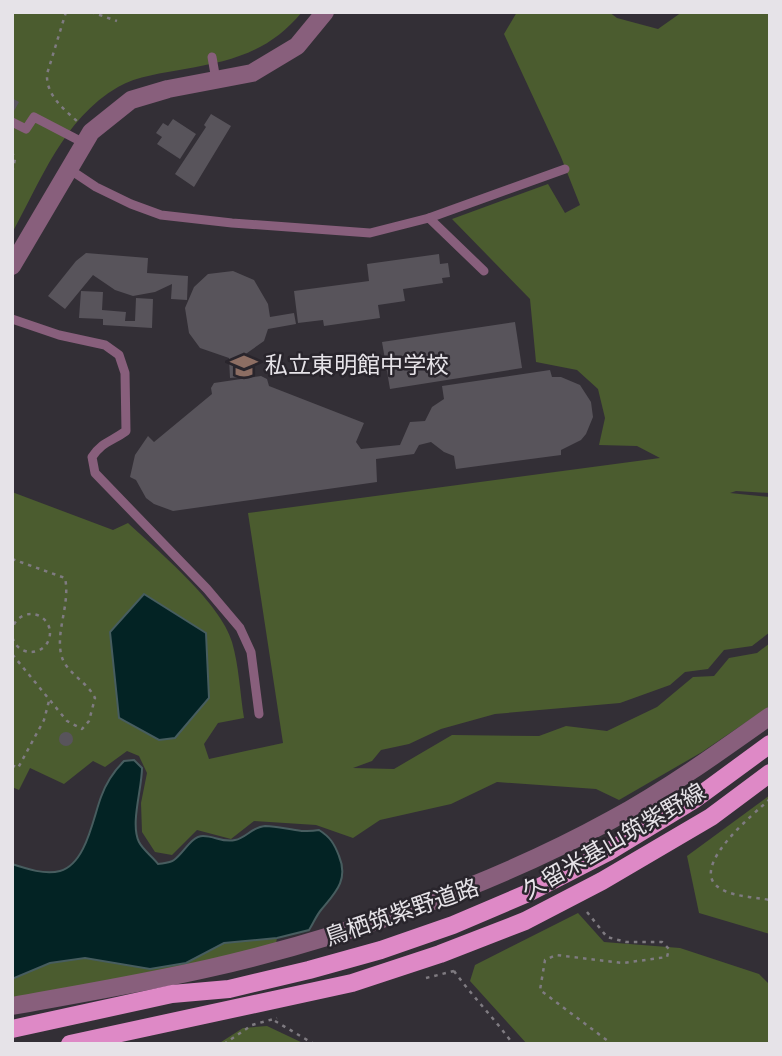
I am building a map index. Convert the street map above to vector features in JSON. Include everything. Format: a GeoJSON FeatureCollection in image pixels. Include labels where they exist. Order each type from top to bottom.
{"type":"FeatureCollection","features":[{"type":"Feature","properties":{"kind":"main road","name":"鳥栖筑紫野道路"},"geometry":{"type":"LineString","coordinates":[[12,1029],[172,994],[242,986],[381,950],[453,925],[528,893],[608,852],[695,799],[770,744]]}},
{"type":"Feature","properties":{"kind":"main road","name":"久留米基山筑紫野線"},"geometry":{"type":"LineString","coordinates":[[70,1044],[352,983],[440,954],[525,921],[602,881],[711,817],[770,773]]}},
{"type":"Feature","properties":{"kind":"street"},"geometry":{"type":"LineString","coordinates":[[12,266],[68,168],[82,134],[91,132],[131,100],[168,89],[252,72],[297,46],[325,12]]}},
{"type":"Feature","properties":{"kind":"street"},"geometry":{"type":"LineString","coordinates":[[12,1006],[211,968],[327,937],[442,896],[553,850],[611,820],[684,777],[770,716]]}},
{"type":"Feature","properties":{"kind":"lane"},"geometry":{"type":"LineString","coordinates":[[212,57],[216,80]]}},
{"type":"Feature","properties":{"kind":"lane"},"geometry":{"type":"LineString","coordinates":[[12,122],[26,129],[34,117],[82,134]]}},
{"type":"Feature","properties":{"kind":"lane"},"geometry":{"type":"LineString","coordinates":[[68,168],[96,187],[161,215],[370,233],[429,218],[565,169]]}},
{"type":"Feature","properties":{"kind":"lane"},"geometry":{"type":"LineString","coordinates":[[429,218],[484,271]]}},
{"type":"Feature","properties":{"kind":"lane"},"geometry":{"type":"LineString","coordinates":[[12,319],[59,335],[105,345],[119,355],[125,373],[126,430],[116,439],[102,443],[92,457],[95,473],[240,628],[251,652],[259,714]]}},
{"type":"Feature","properties":{"kind":"path"},"geometry":{"type":"LineString","coordinates":[[66,12],[46,85],[82,134]]}},
{"type":"Feature","properties":{"kind":"path"},"geometry":{"type":"LineString","coordinates":[[91,12],[117,21]]}},
{"type":"Feature","properties":{"kind":"path"},"geometry":{"type":"LineString","coordinates":[[12,152],[15,159],[12,174]]}},
{"type":"Feature","properties":{"kind":"path"},"geometry":{"type":"LineString","coordinates":[[12,559],[65,578],[66,606],[61,634],[63,660],[95,698],[89,720],[82,729],[67,721],[12,654]]}},
{"type":"Feature","properties":{"kind":"path"},"geometry":{"type":"LineString","coordinates":[[30,614],[42,618],[51,633],[47,644],[38,652],[25,652],[13,642],[14,625],[18,619],[30,614]]}},
{"type":"Feature","properties":{"kind":"path"},"geometry":{"type":"LineString","coordinates":[[51,633],[61,634]]}},
{"type":"Feature","properties":{"kind":"path"},"geometry":{"type":"LineString","coordinates":[[12,765],[18,768],[44,720],[49,699]]}},
{"type":"Feature","properties":{"kind":"path"},"geometry":{"type":"LineString","coordinates":[[770,799],[720,847],[712,863],[713,880],[718,888],[770,900]]}},
{"type":"Feature","properties":{"kind":"path"},"geometry":{"type":"LineString","coordinates":[[587,912],[607,937],[626,942],[662,942],[669,949],[667,957],[623,962],[556,955],[545,960],[540,989],[612,1044]]}},
{"type":"Feature","properties":{"kind":"path"},"geometry":{"type":"LineString","coordinates":[[454,971],[468,991],[494,1017],[513,1044]]}},
{"type":"Feature","properties":{"kind":"path"},"geometry":{"type":"LineString","coordinates":[[273,1020],[314,1044]]}},
{"type":"Feature","properties":{"kind":"green space"},"geometry":{"type":"Polygon","coordinates":[[[12,12],[302,12],[277,36],[250,52],[219,62],[133,80],[99,100],[82,116],[55,152],[12,233],[12,12]]]}},
{"type":"Feature","properties":{"kind":"green space"},"geometry":{"type":"Polygon","coordinates":[[[517,12],[609,12],[617,18],[658,29],[682,12],[770,12],[770,493],[730,493],[770,497],[770,632],[752,646],[724,650],[708,669],[685,672],[670,685],[620,703],[495,714],[441,729],[409,744],[381,750],[372,761],[353,768],[394,769],[452,735],[539,736],[566,726],[607,731],[657,707],[693,677],[714,676],[729,658],[757,653],[770,643],[770,706],[702,752],[619,800],[596,789],[497,782],[451,804],[380,820],[353,838],[316,825],[254,821],[231,839],[197,830],[172,855],[155,852],[142,832],[141,803],[147,773],[139,756],[127,751],[105,767],[93,761],[64,784],[30,768],[19,790],[12,787],[12,492],[113,530],[128,523],[187,578],[215,611],[232,642],[244,718],[218,723],[204,744],[209,759],[283,743],[248,513],[660,458],[637,446],[599,445],[605,418],[598,389],[577,370],[536,362],[530,299],[452,219],[548,184],[565,213],[580,205],[561,157],[504,34],[517,12]]]}},
{"type":"Feature","properties":{"kind":"green space"},"geometry":{"type":"Polygon","coordinates":[[[770,795],[770,934],[699,913],[687,856],[770,795]]]}},
{"type":"Feature","properties":{"kind":"green space"},"geometry":{"type":"Polygon","coordinates":[[[578,913],[604,942],[680,948],[759,974],[770,985],[770,1044],[527,1044],[470,981],[475,965],[578,913]]]}},
{"type":"Feature","properties":{"kind":"green space"},"geometry":{"type":"Polygon","coordinates":[[[277,938],[274,956],[12,1010],[12,979],[50,963],[85,958],[150,969],[186,963],[224,943],[277,938]]]}},
{"type":"Feature","properties":{"kind":"green space"},"geometry":{"type":"Polygon","coordinates":[[[267,1026],[305,1044],[218,1044],[243,1028],[267,1026]]]}},
{"type":"Feature","properties":{"kind":"shaded area"},"geometry":{"type":"Polygon","coordinates":[[[144,594],[206,633],[209,698],[175,738],[159,740],[119,718],[110,632],[144,594]]]}},
{"type":"Feature","properties":{"kind":"shaded area"},"geometry":{"type":"Polygon","coordinates":[[[134,760],[142,768],[136,816],[137,835],[141,845],[158,864],[174,860],[199,837],[235,840],[265,826],[304,831],[319,830],[331,841],[339,856],[342,872],[339,886],[309,930],[277,938],[224,943],[186,963],[150,969],[85,958],[50,963],[12,979],[12,864],[48,872],[69,867],[82,850],[103,792],[111,778],[124,761],[134,760]]]}},
{"type":"Feature","properties":{"kind":"building"},"geometry":{"type":"Polygon","coordinates":[[[12,98],[19,102],[14,111],[12,110],[12,98]]]}},
{"type":"Feature","properties":{"kind":"building"},"geometry":{"type":"Polygon","coordinates":[[[211,114],[231,126],[194,187],[175,174],[206,127],[204,125],[211,114]]]}},
{"type":"Feature","properties":{"kind":"building"},"geometry":{"type":"Polygon","coordinates":[[[173,119],[196,134],[180,159],[157,144],[162,137],[156,133],[163,123],[168,126],[173,119]]]}},
{"type":"Feature","properties":{"kind":"building"},"geometry":{"type":"Polygon","coordinates":[[[86,253],[148,258],[147,273],[188,276],[187,300],[171,299],[172,284],[155,292],[133,296],[115,290],[93,275],[65,309],[48,296],[76,261],[86,253]]]}},
{"type":"Feature","properties":{"kind":"building"},"geometry":{"type":"Polygon","coordinates":[[[439,254],[440,264],[448,263],[450,277],[442,278],[443,283],[403,289],[405,301],[378,305],[380,318],[324,326],[323,320],[298,323],[294,291],[369,281],[367,264],[439,254]]]}},
{"type":"Feature","properties":{"kind":"building"},"geometry":{"type":"Polygon","coordinates":[[[233,271],[254,280],[268,304],[270,317],[294,313],[296,324],[268,329],[264,341],[240,358],[241,377],[230,378],[229,358],[200,348],[189,333],[185,308],[194,287],[208,274],[233,271]]]}},
{"type":"Feature","properties":{"kind":"building"},"geometry":{"type":"Polygon","coordinates":[[[81,291],[103,292],[102,310],[126,312],[125,321],[135,321],[136,298],[153,299],[152,328],[103,325],[103,319],[79,318],[81,291]]]}},
{"type":"Feature","properties":{"kind":"building"},"geometry":{"type":"Polygon","coordinates":[[[515,322],[522,368],[390,389],[382,342],[515,322]]]}},
{"type":"Feature","properties":{"kind":"building"},"geometry":{"type":"Polygon","coordinates":[[[550,370],[552,377],[561,377],[580,385],[591,402],[593,417],[581,440],[561,450],[561,455],[456,469],[454,456],[431,442],[419,445],[414,454],[376,459],[377,482],[173,511],[146,498],[136,480],[130,477],[135,455],[148,436],[154,442],[212,394],[214,383],[261,376],[267,379],[269,386],[364,423],[356,442],[361,449],[400,445],[410,422],[425,421],[432,407],[444,399],[442,386],[550,370]]]}},
{"type":"Feature","properties":{"kind":"building"},"geometry":{"type":"Polygon","coordinates":[[[63,732],[69,732],[73,739],[69,746],[63,746],[59,742],[59,736],[63,732]]]}},
{"type":"Feature","properties":{"kind":"place","name":"私立東明館中学校"},"geometry":{"type":"Point","coordinates":[244,366]}}]}
